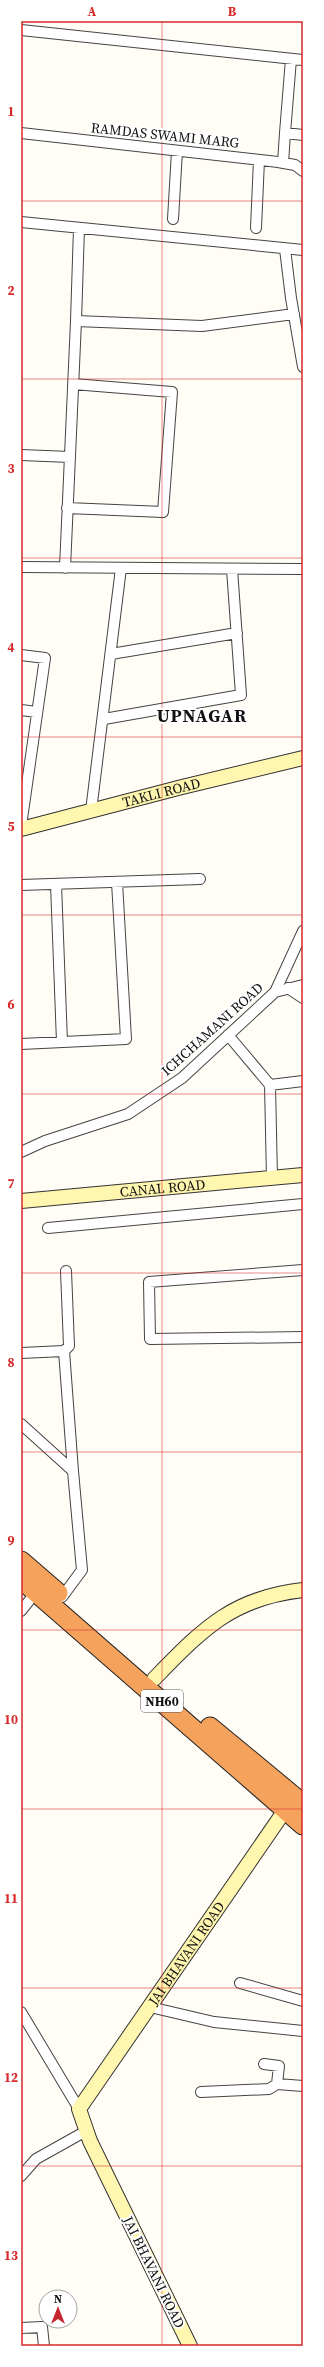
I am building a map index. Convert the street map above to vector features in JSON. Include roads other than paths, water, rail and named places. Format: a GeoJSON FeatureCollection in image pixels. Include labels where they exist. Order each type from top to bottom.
{"type":"FeatureCollection","features":[{"type":"Feature","properties":{"kind":"highway"},"geometry":{"type":"LineString","coordinates":[[21,1561],[62,1597]]}},
{"type":"Feature","properties":{"kind":"highway","name":"NH60"},"geometry":{"type":"LineString","coordinates":[[21,1579],[294,1804]]}},
{"type":"Feature","properties":{"kind":"highway","name":"NH60"},"geometry":{"type":"LineString","coordinates":[[62,1597],[294,1804],[303,1824]]}},
{"type":"Feature","properties":{"kind":"street"},"geometry":{"type":"LineString","coordinates":[[21,30],[303,60]]}},
{"type":"Feature","properties":{"kind":"street"},"geometry":{"type":"LineString","coordinates":[[283,163],[291,59]]}},
{"type":"Feature","properties":{"kind":"street","name":"RAMDAS SWAMI MARG"},"geometry":{"type":"LineString","coordinates":[[21,133],[283,163],[295,165],[303,171]]}},
{"type":"Feature","properties":{"kind":"street"},"geometry":{"type":"LineString","coordinates":[[285,133],[303,135]]}},
{"type":"Feature","properties":{"kind":"street"},"geometry":{"type":"LineString","coordinates":[[173,220],[177,151]]}},
{"type":"Feature","properties":{"kind":"street"},"geometry":{"type":"LineString","coordinates":[[256,228],[259,160]]}},
{"type":"Feature","properties":{"kind":"street"},"geometry":{"type":"LineString","coordinates":[[21,222],[303,250]]}},
{"type":"Feature","properties":{"kind":"street"},"geometry":{"type":"LineString","coordinates":[[65,568],[79,228]]}},
{"type":"Feature","properties":{"kind":"street"},"geometry":{"type":"LineString","coordinates":[[285,249],[297,319],[303,367]]}},
{"type":"Feature","properties":{"kind":"street"},"geometry":{"type":"LineString","coordinates":[[76,321],[202,326],[297,319]]}},
{"type":"Feature","properties":{"kind":"street"},"geometry":{"type":"LineString","coordinates":[[67,508],[163,512],[172,392],[73,384]]}},
{"type":"Feature","properties":{"kind":"street"},"geometry":{"type":"LineString","coordinates":[[21,456],[70,458]]}},
{"type":"Feature","properties":{"kind":"street"},"geometry":{"type":"LineString","coordinates":[[21,567],[303,569]]}},
{"type":"Feature","properties":{"kind":"street"},"geometry":{"type":"LineString","coordinates":[[91,811],[104,719],[121,568]]}},
{"type":"Feature","properties":{"kind":"street"},"geometry":{"type":"LineString","coordinates":[[104,719],[241,695],[232,568]]}},
{"type":"Feature","properties":{"kind":"street"},"geometry":{"type":"LineString","coordinates":[[111,654],[237,633]]}},
{"type":"Feature","properties":{"kind":"street"},"geometry":{"type":"LineString","coordinates":[[21,655],[45,658],[37,712],[26,760],[21,826]]}},
{"type":"Feature","properties":{"kind":"street"},"geometry":{"type":"LineString","coordinates":[[21,710],[37,712]]}},
{"type":"Feature","properties":{"kind":"street","name":"TAKLI ROAD"},"geometry":{"type":"LineString","coordinates":[[21,829],[303,758]]}},
{"type":"Feature","properties":{"kind":"street"},"geometry":{"type":"LineString","coordinates":[[21,885],[200,879]]}},
{"type":"Feature","properties":{"kind":"street"},"geometry":{"type":"LineString","coordinates":[[21,1044],[126,1039],[117,882]]}},
{"type":"Feature","properties":{"kind":"street"},"geometry":{"type":"LineString","coordinates":[[56,884],[62,1042]]}},
{"type":"Feature","properties":{"kind":"street","name":"ICHCHAMANI ROAD"},"geometry":{"type":"LineString","coordinates":[[21,1152],[45,1141],[128,1114],[182,1078],[275,992],[303,931]]}},
{"type":"Feature","properties":{"kind":"street"},"geometry":{"type":"LineString","coordinates":[[275,992],[303,985]]}},
{"type":"Feature","properties":{"kind":"street"},"geometry":{"type":"LineString","coordinates":[[288,988],[303,998]]}},
{"type":"Feature","properties":{"kind":"street"},"geometry":{"type":"LineString","coordinates":[[228,1035],[270,1085],[272,1178]]}},
{"type":"Feature","properties":{"kind":"street"},"geometry":{"type":"LineString","coordinates":[[270,1085],[303,1082]]}},
{"type":"Feature","properties":{"kind":"street","name":"CANAL ROAD"},"geometry":{"type":"LineString","coordinates":[[21,1201],[303,1175]]}},
{"type":"Feature","properties":{"kind":"street"},"geometry":{"type":"LineString","coordinates":[[48,1228],[303,1204]]}},
{"type":"Feature","properties":{"kind":"street"},"geometry":{"type":"LineString","coordinates":[[303,1270],[149,1282],[150,1339],[303,1337]]}},
{"type":"Feature","properties":{"kind":"street"},"geometry":{"type":"LineString","coordinates":[[21,1353],[64,1351],[69,1346],[66,1271]]}},
{"type":"Feature","properties":{"kind":"street"},"geometry":{"type":"LineString","coordinates":[[62,1597],[82,1570],[64,1351]]}},
{"type":"Feature","properties":{"kind":"street"},"geometry":{"type":"LineString","coordinates":[[21,1424],[73,1471]]}},
{"type":"Feature","properties":{"kind":"street"},"geometry":{"type":"LineString","coordinates":[[154,1679],[189,1644],[223,1615],[257,1599],[303,1590]]}},
{"type":"Feature","properties":{"kind":"street"},"geometry":{"type":"LineString","coordinates":[[21,1611],[36,1592]]}},
{"type":"Feature","properties":{"kind":"street","name":"JAI BHAVANI ROAD"},"geometry":{"type":"LineString","coordinates":[[79,2109],[150,2006],[294,1804]]}},
{"type":"Feature","properties":{"kind":"street"},"geometry":{"type":"LineString","coordinates":[[240,1983],[303,2001]]}},
{"type":"Feature","properties":{"kind":"street"},"geometry":{"type":"LineString","coordinates":[[150,2006],[214,2022],[303,2031]]}},
{"type":"Feature","properties":{"kind":"street","name":"JAI BHAVANI ROAD"},"geometry":{"type":"LineString","coordinates":[[21,2012],[79,2109],[86,2131],[190,2346]]}},
{"type":"Feature","properties":{"kind":"street"},"geometry":{"type":"LineString","coordinates":[[264,2064],[279,2066],[277,2084]]}},
{"type":"Feature","properties":{"kind":"street"},"geometry":{"type":"LineString","coordinates":[[201,2092],[269,2089],[277,2084],[303,2086]]}},
{"type":"Feature","properties":{"kind":"street"},"geometry":{"type":"LineString","coordinates":[[21,2176],[36,2159],[86,2131]]}},
{"type":"Feature","properties":{"kind":"street"},"geometry":{"type":"LineString","coordinates":[[21,2328],[42,2328],[44,2346]]}},
{"type":"Feature","properties":{"kind":"district","name":"UPNAGAR"},"geometry":{"type":"Point","coordinates":[202,716]}}]}
